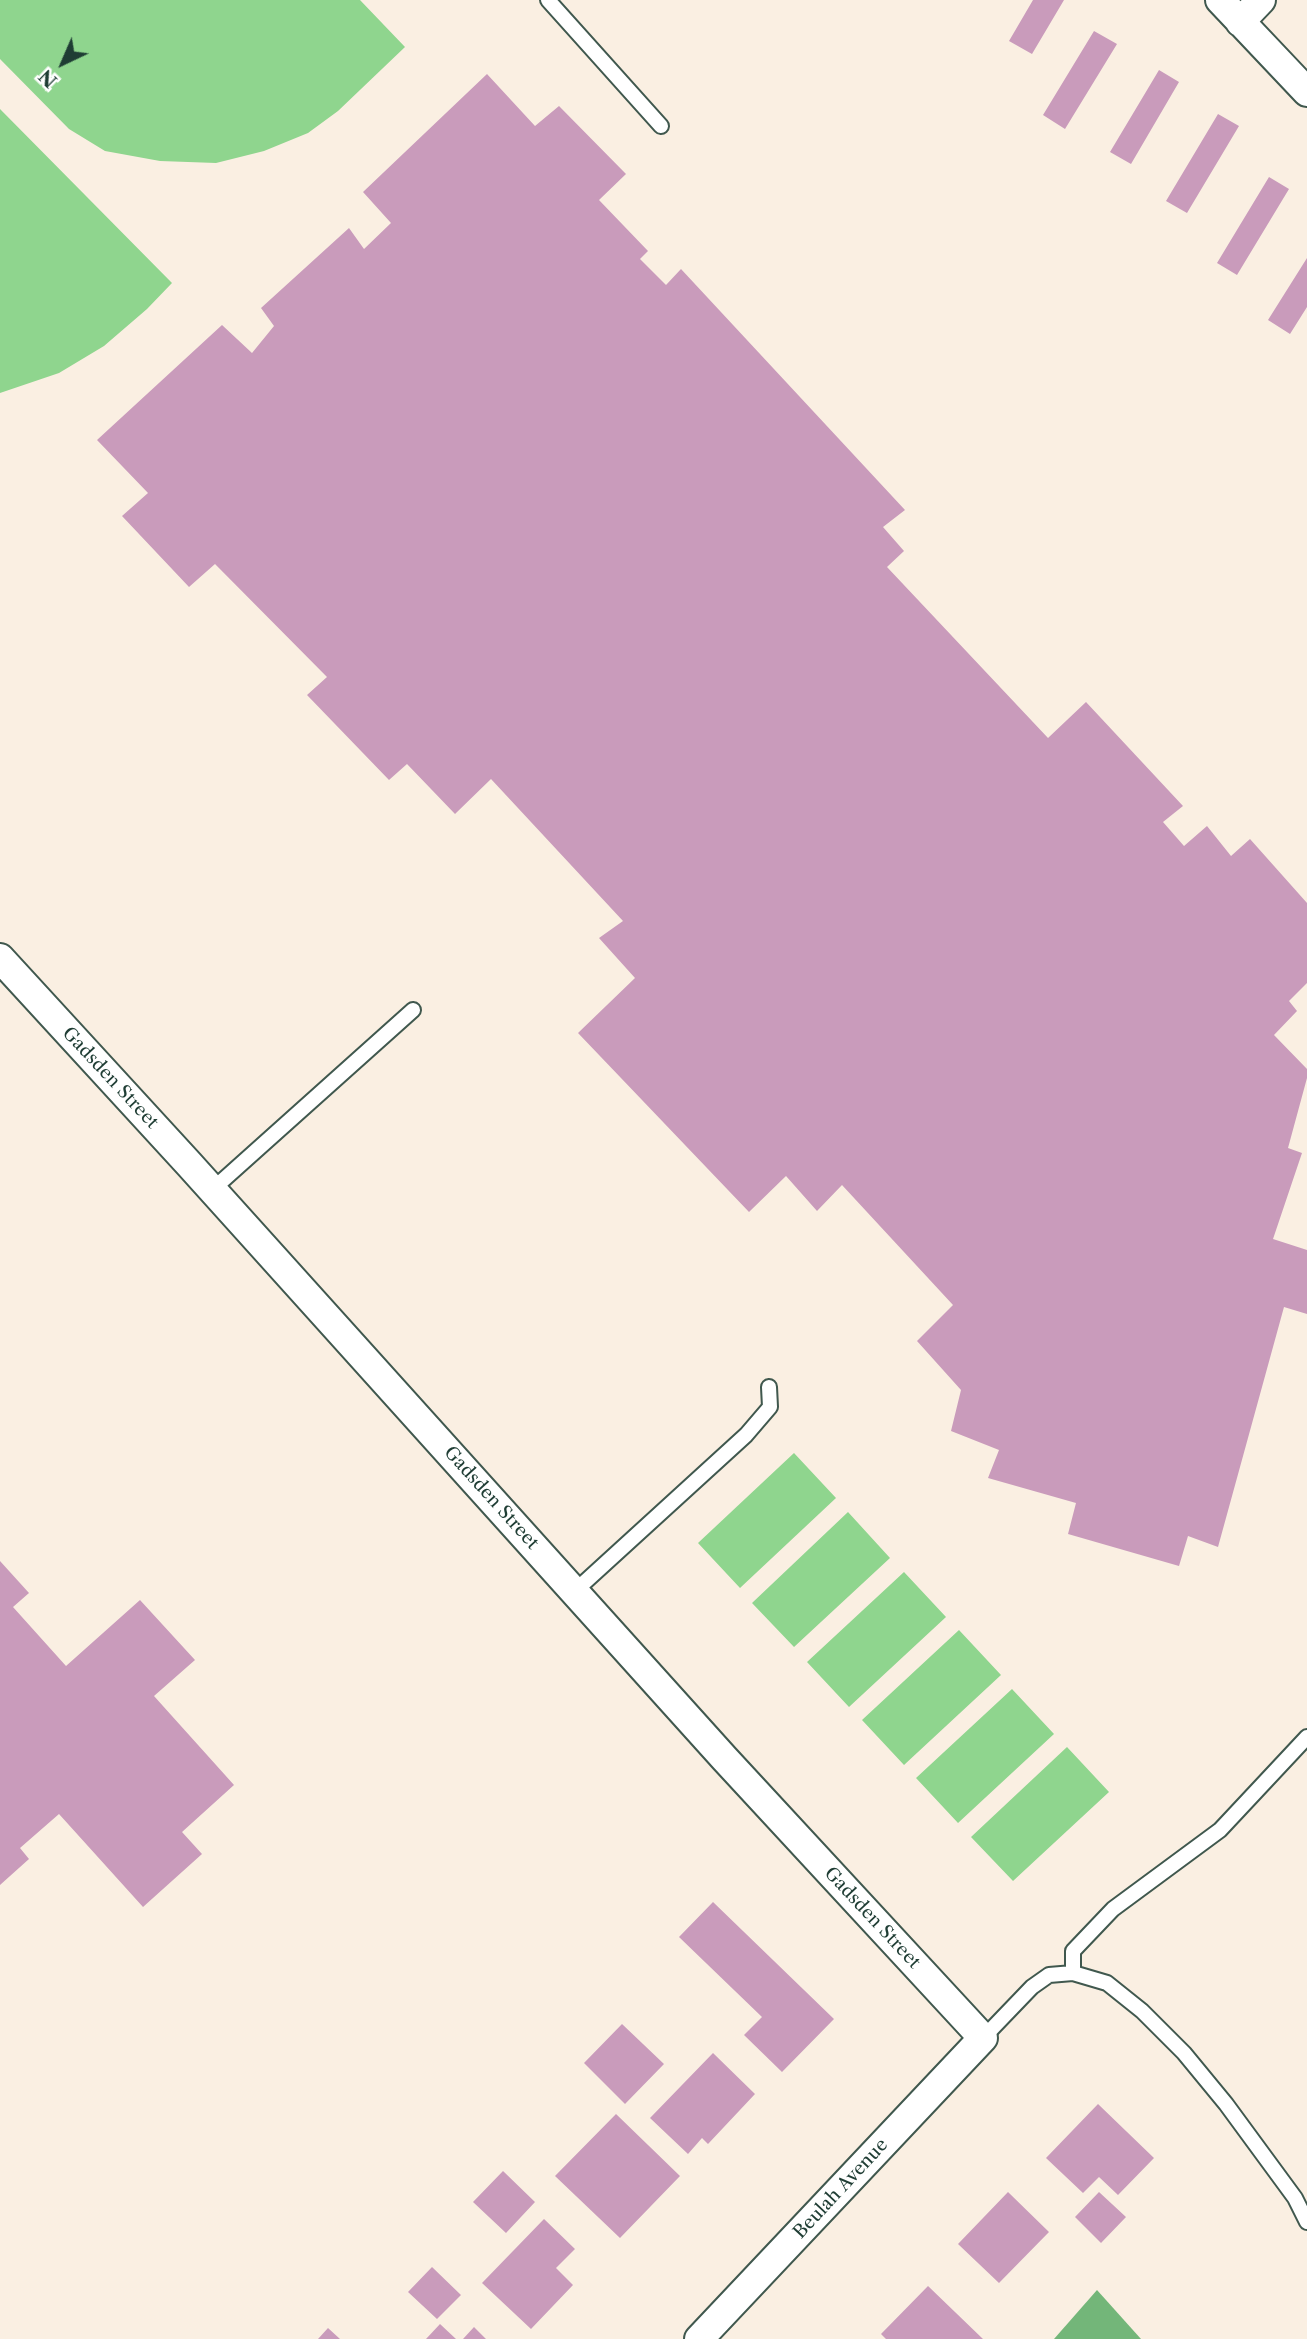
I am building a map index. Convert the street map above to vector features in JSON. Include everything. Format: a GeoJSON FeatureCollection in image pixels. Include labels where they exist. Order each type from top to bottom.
{"type":"FeatureCollection","features":[{"type":"Feature","properties":{"kind":"street"},"geometry":{"type":"LineString","coordinates":[[1220,0],[1307,92]]}},
{"type":"Feature","properties":{"kind":"street"},"geometry":{"type":"LineString","coordinates":[[1241,22],[1261,0]]}},
{"type":"Feature","properties":{"kind":"street","name":"Gadsden Street"},"geometry":{"type":"LineString","coordinates":[[0,958],[725,1759],[983,2038]]}},
{"type":"Feature","properties":{"kind":"street","name":"Beulah Avenue"},"geometry":{"type":"LineString","coordinates":[[699,2339],[983,2038]]}},
{"type":"Feature","properties":{"kind":"lane"},"geometry":{"type":"LineString","coordinates":[[548,0],[661,126]]}},
{"type":"Feature","properties":{"kind":"lane"},"geometry":{"type":"LineString","coordinates":[[212,1190],[413,1010]]}},
{"type":"Feature","properties":{"kind":"lane"},"geometry":{"type":"LineString","coordinates":[[575,1591],[746,1435],[770,1407],[769,1387]]}},
{"type":"Feature","properties":{"kind":"lane"},"geometry":{"type":"LineString","coordinates":[[1073,1973],[1073,1951],[1113,1909],[1220,1830],[1307,1737]]}},
{"type":"Feature","properties":{"kind":"lane"},"geometry":{"type":"LineString","coordinates":[[983,2038],[1032,1987],[1049,1975],[1073,1973],[1096,1978],[1114,1988],[1142,2011],[1184,2053],[1263,2152],[1295,2198],[1307,2222]]}},
{"type":"Feature","properties":{"kind":"green space"},"geometry":{"type":"Polygon","coordinates":[[[0,0],[360,0],[405,47],[338,111],[308,133],[264,151],[216,163],[160,161],[105,151],[69,129],[0,59],[0,0]]]}},
{"type":"Feature","properties":{"kind":"green space"},"geometry":{"type":"Polygon","coordinates":[[[0,109],[172,283],[104,346],[59,373],[0,393],[0,109]]]}},
{"type":"Feature","properties":{"kind":"green space"},"geometry":{"type":"Polygon","coordinates":[[[794,1453],[836,1498],[740,1588],[698,1543],[794,1453]]]}},
{"type":"Feature","properties":{"kind":"green space"},"geometry":{"type":"Polygon","coordinates":[[[848,1512],[890,1558],[794,1647],[752,1603],[848,1512]]]}},
{"type":"Feature","properties":{"kind":"green space"},"geometry":{"type":"Polygon","coordinates":[[[904,1572],[946,1617],[849,1707],[807,1662],[904,1572]]]}},
{"type":"Feature","properties":{"kind":"green space"},"geometry":{"type":"Polygon","coordinates":[[[959,1630],[1001,1675],[904,1765],[862,1720],[959,1630]]]}},
{"type":"Feature","properties":{"kind":"green space"},"geometry":{"type":"Polygon","coordinates":[[[1012,1689],[1054,1734],[958,1823],[916,1778],[1012,1689]]]}},
{"type":"Feature","properties":{"kind":"green space"},"geometry":{"type":"Polygon","coordinates":[[[1067,1747],[1109,1792],[1013,1881],[971,1837],[1067,1747]]]}},
{"type":"Feature","properties":{"kind":"green space"},"geometry":{"type":"Polygon","coordinates":[[[1097,2290],[1141,2339],[1054,2339],[1097,2290]]]}},
{"type":"Feature","properties":{"kind":"building"},"geometry":{"type":"Polygon","coordinates":[[[1033,0],[1064,0],[1032,54],[1009,41],[1033,0]]]}},
{"type":"Feature","properties":{"kind":"building"},"geometry":{"type":"Polygon","coordinates":[[[1094,31],[1117,44],[1065,129],[1043,115],[1094,31]]]}},
{"type":"Feature","properties":{"kind":"building"},"geometry":{"type":"Polygon","coordinates":[[[1159,70],[1179,82],[1131,164],[1110,152],[1159,70]]]}},
{"type":"Feature","properties":{"kind":"building"},"geometry":{"type":"Polygon","coordinates":[[[487,74],[535,126],[559,106],[626,174],[599,200],[648,251],[640,259],[666,285],[681,269],[905,510],[883,527],[904,551],[887,567],[1048,738],[1086,702],[1183,806],[1163,822],[1184,846],[1207,826],[1231,856],[1250,839],[1307,903],[1307,983],[1289,1001],[1297,1011],[1274,1035],[1307,1069],[1307,1078],[1288,1148],[1302,1153],[1273,1239],[1307,1250],[1307,1314],[1284,1307],[1218,1547],[1188,1536],[1179,1566],[1068,1534],[1076,1503],[988,1478],[999,1450],[951,1431],[961,1390],[917,1341],[953,1305],[842,1185],[817,1211],[786,1176],[749,1212],[578,1033],[635,978],[599,938],[623,921],[491,779],[455,814],[407,764],[389,780],[307,695],[327,677],[215,564],[189,587],[122,516],[148,493],[97,440],[222,325],[252,353],[274,326],[261,308],[349,228],[364,249],[391,223],[363,192],[487,74]]]}},
{"type":"Feature","properties":{"kind":"building"},"geometry":{"type":"Polygon","coordinates":[[[1218,114],[1239,126],[1187,213],[1166,201],[1218,114]]]}},
{"type":"Feature","properties":{"kind":"building"},"geometry":{"type":"Polygon","coordinates":[[[1269,177],[1289,189],[1237,275],[1217,263],[1269,177]]]}},
{"type":"Feature","properties":{"kind":"building"},"geometry":{"type":"Polygon","coordinates":[[[1307,258],[1307,307],[1290,334],[1268,320],[1307,258]]]}},
{"type":"Feature","properties":{"kind":"building"},"geometry":{"type":"Polygon","coordinates":[[[0,1561],[29,1593],[13,1607],[66,1666],[140,1600],[195,1660],[154,1696],[234,1785],[182,1832],[202,1854],[143,1907],[59,1814],[20,1848],[29,1859],[0,1885],[0,1561]]]}},
{"type":"Feature","properties":{"kind":"building"},"geometry":{"type":"Polygon","coordinates":[[[713,1902],[834,2019],[782,2072],[744,2035],[762,2017],[679,1937],[713,1902]]]}},
{"type":"Feature","properties":{"kind":"building"},"geometry":{"type":"Polygon","coordinates":[[[622,2024],[664,2064],[625,2104],[584,2063],[622,2024]]]}},
{"type":"Feature","properties":{"kind":"building"},"geometry":{"type":"Polygon","coordinates":[[[713,2053],[755,2094],[708,2144],[702,2138],[688,2154],[650,2118],[713,2053]]]}},
{"type":"Feature","properties":{"kind":"building"},"geometry":{"type":"Polygon","coordinates":[[[1098,2104],[1154,2158],[1118,2195],[1099,2177],[1083,2193],[1046,2158],[1098,2104]]]}},
{"type":"Feature","properties":{"kind":"building"},"geometry":{"type":"Polygon","coordinates":[[[616,2114],[680,2176],[620,2238],[555,2176],[616,2114]]]}},
{"type":"Feature","properties":{"kind":"building"},"geometry":{"type":"Polygon","coordinates":[[[503,2171],[535,2202],[506,2233],[473,2202],[503,2171]]]}},
{"type":"Feature","properties":{"kind":"building"},"geometry":{"type":"Polygon","coordinates":[[[1008,2192],[1049,2232],[999,2283],[958,2244],[1008,2192]]]}},
{"type":"Feature","properties":{"kind":"building"},"geometry":{"type":"Polygon","coordinates":[[[1099,2192],[1126,2217],[1101,2243],[1075,2217],[1099,2192]]]}},
{"type":"Feature","properties":{"kind":"building"},"geometry":{"type":"Polygon","coordinates":[[[544,2219],[575,2249],[556,2268],[573,2285],[531,2329],[482,2283],[544,2219]]]}},
{"type":"Feature","properties":{"kind":"building"},"geometry":{"type":"Polygon","coordinates":[[[432,2267],[461,2295],[437,2319],[408,2292],[432,2267]]]}},
{"type":"Feature","properties":{"kind":"building"},"geometry":{"type":"Polygon","coordinates":[[[928,2286],[983,2339],[886,2339],[881,2334],[928,2286]]]}},
{"type":"Feature","properties":{"kind":"building"},"geometry":{"type":"Polygon","coordinates":[[[440,2324],[456,2339],[426,2339],[440,2324]]]}},
{"type":"Feature","properties":{"kind":"building"},"geometry":{"type":"Polygon","coordinates":[[[474,2327],[486,2339],[463,2339],[474,2327]]]}},
{"type":"Feature","properties":{"kind":"building"},"geometry":{"type":"Polygon","coordinates":[[[328,2328],[340,2339],[318,2339],[328,2328]]]}}]}
